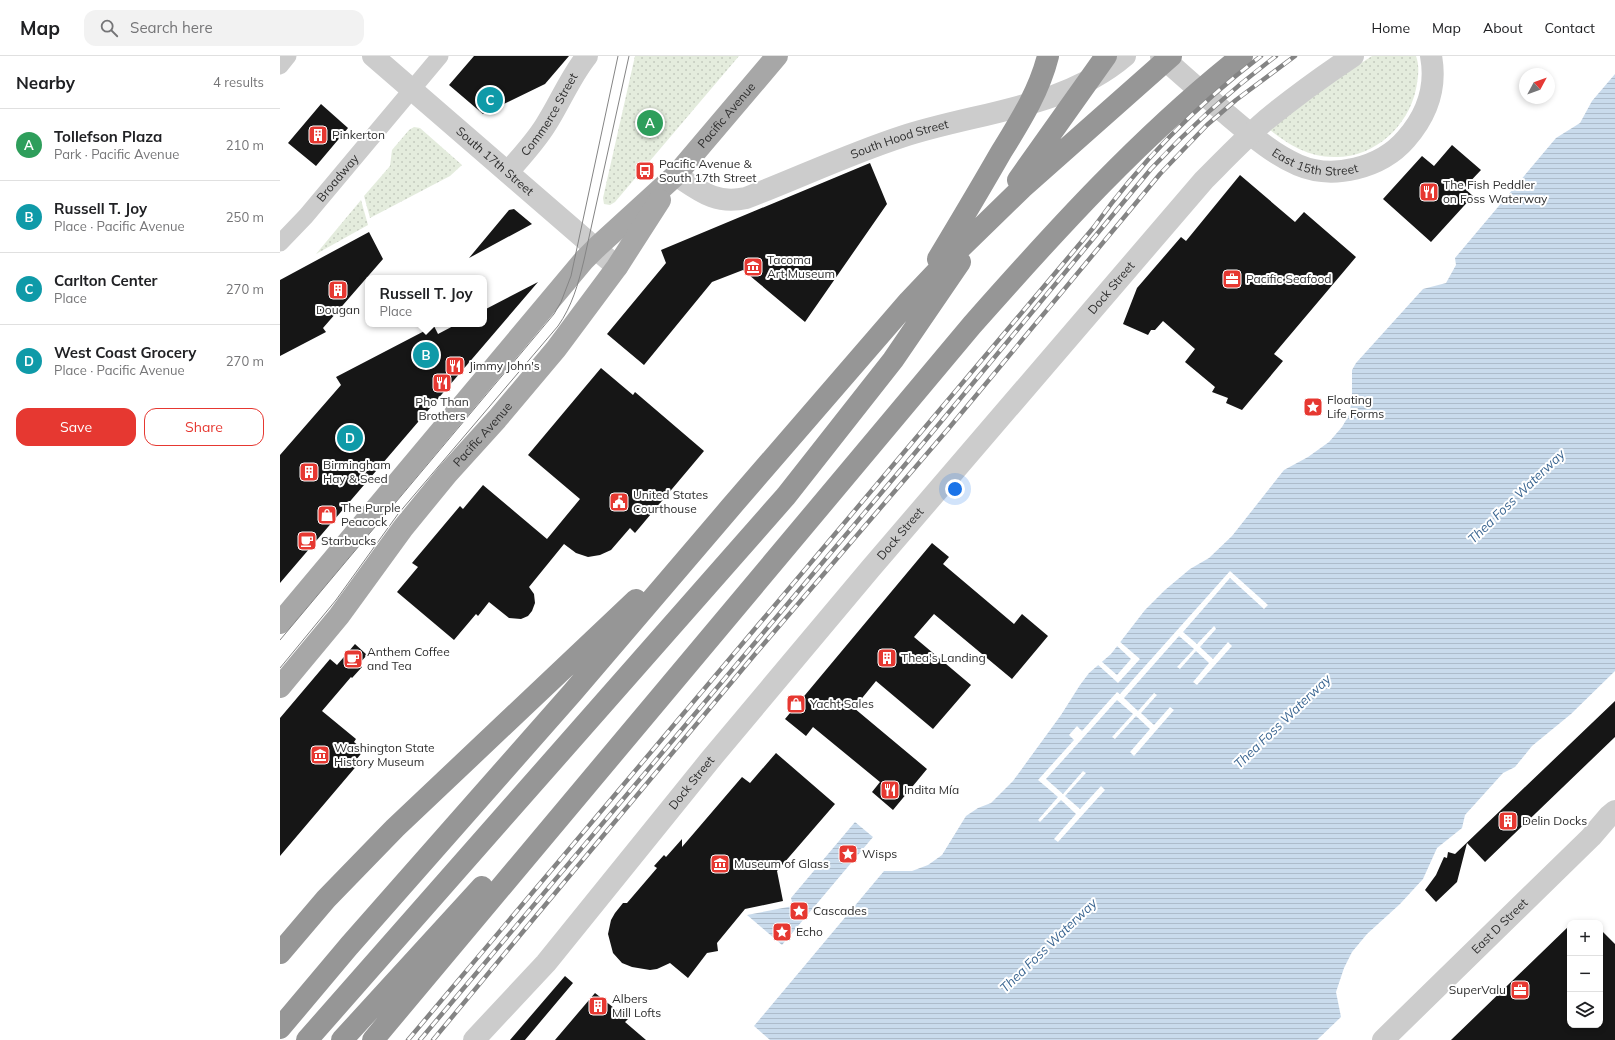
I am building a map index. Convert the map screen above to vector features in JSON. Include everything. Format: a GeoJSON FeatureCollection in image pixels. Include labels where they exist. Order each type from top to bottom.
{"type":"FeatureCollection","features":[{"type":"Feature","properties":{"kind":"highway"},"geometry":{"type":"LineString","coordinates":[[815,460],[911,305],[1022,119],[1037,90],[1048,56]]}},
{"type":"Feature","properties":{"kind":"highway"},"geometry":{"type":"LineString","coordinates":[[307,1040],[758,530],[815,460],[893,360],[1064,113],[1106,56]]}},
{"type":"Feature","properties":{"kind":"highway"},"geometry":{"type":"LineString","coordinates":[[373,1040],[972,325],[1028,262],[1118,167],[1176,112],[1242,56]]}},
{"type":"Feature","properties":{"kind":"highway"},"geometry":{"type":"LineString","coordinates":[[280,1028],[572,693],[909,300],[1022,188],[1085,132],[1173,59]]}},
{"type":"Feature","properties":{"kind":"highway"},"geometry":{"type":"LineString","coordinates":[[280,953],[326,899],[395,828],[730,508]]}},
{"type":"Feature","properties":{"kind":"highway"},"geometry":{"type":"LineString","coordinates":[[342,1040],[436,939],[731,612]]}},
{"type":"Feature","properties":{"kind":"main road","name":"Pacific Avenue"},"geometry":{"type":"LineString","coordinates":[[280,623],[596,248],[676,175],[777,56]]}},
{"type":"Feature","properties":{"kind":"main road","name":"Pacific Avenue"},"geometry":{"type":"LineString","coordinates":[[280,687],[339,616],[403,528],[448,473],[497,419],[556,349],[617,267],[676,175]]}},
{"type":"Feature","properties":{"kind":"street"},"geometry":{"type":"LineString","coordinates":[[280,66],[288,56]]}},
{"type":"Feature","properties":{"kind":"street","name":"South 17th Street"},"geometry":{"type":"LineString","coordinates":[[373,56],[617,267]]}},
{"type":"Feature","properties":{"kind":"street","name":"Broadway"},"geometry":{"type":"LineString","coordinates":[[280,243],[311,211],[440,56]]}},
{"type":"Feature","properties":{"kind":"street","name":"Commerce Street"},"geometry":{"type":"LineString","coordinates":[[508,172],[526,152],[545,126],[569,82],[587,56]]}},
{"type":"Feature","properties":{"kind":"street","name":"South Hood Street"},"geometry":{"type":"LineString","coordinates":[[676,175],[713,197],[729,200],[746,198],[901,137],[1058,94],[1092,79],[1125,56]]}},
{"type":"Feature","properties":{"kind":"street","name":"Dock Street"},"geometry":{"type":"LineString","coordinates":[[474,1040],[546,963],[710,760],[861,580],[1198,186],[1265,121],[1353,56]]}},
{"type":"Feature","properties":{"kind":"street","name":"East 15th Street"},"geometry":{"type":"LineString","coordinates":[[1173,59],[1256,138],[1286,160],[1299,166],[1312,169],[1340,171],[1355,169],[1380,160],[1398,148],[1411,133],[1426,108],[1431,96],[1433,66],[1431,56]]}},
{"type":"Feature","properties":{"kind":"street","name":"East D Street"},"geometry":{"type":"LineString","coordinates":[[1383,1040],[1591,837],[1615,811]]}},
{"type":"Feature","properties":{"kind":"green space"},"geometry":{"type":"Polygon","coordinates":[[[635,56],[739,56],[615,202],[610,205],[604,204],[603,198],[635,56]]]}},
{"type":"Feature","properties":{"kind":"green space"},"geometry":{"type":"Polygon","coordinates":[[[1372,56],[1416,56],[1417,60],[1418,77],[1412,103],[1405,116],[1387,138],[1363,152],[1349,156],[1334,157],[1316,155],[1300,149],[1284,141],[1270,130],[1296,106],[1372,56]]]}},
{"type":"Feature","properties":{"kind":"green space"},"geometry":{"type":"Polygon","coordinates":[[[414,127],[420,128],[462,165],[450,176],[370,218],[364,196],[390,166],[392,150],[409,130],[414,127]]]}},
{"type":"Feature","properties":{"kind":"green space"},"geometry":{"type":"Polygon","coordinates":[[[361,200],[368,225],[316,254],[361,200]]]}},
{"type":"Feature","properties":{"kind":"water","name":"Thea Foss Waterway"},"geometry":{"type":"Polygon","coordinates":[[[1615,74],[1615,671],[1571,714],[1532,746],[1515,767],[1503,773],[1465,815],[1462,828],[1437,848],[1423,879],[1400,904],[1367,934],[1352,952],[1344,968],[1336,992],[1341,1017],[1317,1040],[770,1040],[754,1026],[884,871],[912,871],[928,865],[942,855],[966,816],[978,808],[991,803],[1013,781],[1061,715],[1089,673],[1111,654],[1145,610],[1165,590],[1190,569],[1209,558],[1232,536],[1284,470],[1308,457],[1329,442],[1342,427],[1349,415],[1352,400],[1352,370],[1356,363],[1423,289],[1446,283],[1456,265],[1455,258],[1556,138],[1580,123],[1592,101],[1615,74]]]}},
{"type":"Feature","properties":{"kind":"water"},"geometry":{"type":"Polygon","coordinates":[[[855,822],[873,837],[782,945],[747,915],[793,906],[791,898],[855,822]]]}},
{"type":"Feature","properties":{"kind":"pier"},"geometry":{"type":"Polygon","coordinates":[[[1230,571],[1268,605],[1264,609],[1230,578],[1183,632],[1197,644],[1214,626],[1216,629],[1200,647],[1213,659],[1228,642],[1232,646],[1197,685],[1193,682],[1209,663],[1196,651],[1180,669],[1177,667],[1194,649],[1179,636],[1124,698],[1138,711],[1154,693],[1157,695],[1141,713],[1154,725],[1170,707],[1174,710],[1134,756],[1130,752],[1150,729],[1136,716],[1115,739],[1112,737],[1133,714],[1117,700],[1046,779],[1063,794],[1083,771],[1086,773],[1065,796],[1080,809],[1101,786],[1105,790],[1058,842],[1054,839],[1076,814],[1061,800],[1040,822],[1038,820],[1058,797],[1038,780],[1074,740],[1069,735],[1077,726],[1082,731],[1117,692],[1120,694],[1230,571]]]}},
{"type":"Feature","properties":{"kind":"pier"},"geometry":{"type":"Polygon","coordinates":[[[1119,641],[1140,659],[1118,683],[1097,664],[1101,661],[1117,675],[1131,659],[1116,645],[1119,641]]]}},
{"type":"Feature","properties":{"kind":"building"},"geometry":{"type":"Polygon","coordinates":[[[474,56],[569,56],[545,84],[483,114],[449,85],[474,56]]]}},
{"type":"Feature","properties":{"kind":"building","name":"Pinkerton"},"geometry":{"type":"Polygon","coordinates":[[[321,104],[348,128],[316,166],[288,143],[321,104]]]}},
{"type":"Feature","properties":{"kind":"building","name":"The Fish Peddler on Foss Waterway"},"geometry":{"type":"Polygon","coordinates":[[[1452,145],[1481,170],[1464,188],[1473,196],[1431,242],[1383,199],[1422,156],[1434,166],[1452,145]]]}},
{"type":"Feature","properties":{"kind":"building","name":"Tacoma Art Museum"},"geometry":{"type":"Polygon","coordinates":[[[870,163],[887,204],[805,322],[743,270],[712,282],[644,365],[607,334],[666,263],[661,250],[870,163]]]}},
{"type":"Feature","properties":{"kind":"building"},"geometry":{"type":"Polygon","coordinates":[[[1240,175],[1295,222],[1304,212],[1356,257],[1274,354],[1283,361],[1242,410],[1226,403],[1228,398],[1212,392],[1215,387],[1185,362],[1195,349],[1163,321],[1155,330],[1151,330],[1148,335],[1123,324],[1137,288],[1181,237],[1186,241],[1240,175]]]}},
{"type":"Feature","properties":{"kind":"building"},"geometry":{"type":"Polygon","coordinates":[[[514,209],[532,224],[469,258],[509,210],[514,209]]]}},
{"type":"Feature","properties":{"kind":"building"},"geometry":{"type":"Polygon","coordinates":[[[369,232],[383,259],[369,275],[365,275],[365,280],[323,328],[326,332],[280,356],[280,280],[369,232]]]}},
{"type":"Feature","properties":{"kind":"building"},"geometry":{"type":"Polygon","coordinates":[[[538,282],[280,583],[280,455],[341,385],[336,377],[432,327],[434,327],[438,334],[451,327],[487,327],[487,308],[538,282]]]}},
{"type":"Feature","properties":{"kind":"building","name":"United States Courthouse"},"geometry":{"type":"Polygon","coordinates":[[[601,368],[633,395],[635,392],[704,451],[635,533],[630,528],[611,550],[600,555],[588,557],[576,553],[564,544],[529,587],[534,594],[535,603],[528,616],[521,619],[509,618],[489,602],[478,616],[476,614],[454,640],[397,592],[418,567],[412,563],[460,506],[463,509],[483,485],[547,539],[580,499],[528,455],[601,368]]]}},
{"type":"Feature","properties":{"kind":"building","name":"Thea's Landing"},"geometry":{"type":"Polygon","coordinates":[[[932,543],[949,557],[943,564],[1014,624],[1022,614],[1048,636],[1012,679],[934,614],[914,637],[971,685],[933,729],[876,681],[854,708],[927,769],[893,810],[872,792],[880,782],[813,727],[806,736],[785,719],[932,543]]]}},
{"type":"Feature","properties":{"kind":"building","name":"Washington State History Museum"},"geometry":{"type":"Polygon","coordinates":[[[355,644],[367,655],[359,664],[362,667],[352,678],[351,677],[322,711],[356,739],[354,742],[364,750],[356,760],[359,763],[280,856],[280,718],[330,659],[337,665],[355,644]]]}},
{"type":"Feature","properties":{"kind":"building"},"geometry":{"type":"Polygon","coordinates":[[[1615,701],[1615,737],[1485,862],[1467,843],[1457,882],[1436,902],[1425,890],[1436,875],[1444,857],[1447,858],[1448,852],[1455,854],[1615,701]]]}},
{"type":"Feature","properties":{"kind":"building","name":"Museum of Glass"},"geometry":{"type":"Polygon","coordinates":[[[776,753],[835,804],[777,871],[783,901],[745,909],[717,943],[718,951],[707,953],[688,978],[670,963],[657,969],[650,970],[632,967],[622,963],[613,953],[608,934],[611,920],[615,913],[623,903],[627,903],[657,868],[654,866],[664,855],[666,857],[682,839],[682,847],[742,777],[750,783],[776,753]]]}},
{"type":"Feature","properties":{"kind":"building"},"geometry":{"type":"Polygon","coordinates":[[[1567,928],[1567,1028],[1603,1028],[1603,932],[1615,944],[1615,1040],[1451,1040],[1567,928]]]}},
{"type":"Feature","properties":{"kind":"building"},"geometry":{"type":"Polygon","coordinates":[[[565,976],[573,983],[525,1040],[510,1040],[565,976]]]}},
{"type":"Feature","properties":{"kind":"building","name":"Albers Mill Lofts"},"geometry":{"type":"Polygon","coordinates":[[[595,993],[628,1019],[625,1022],[646,1040],[555,1040],[595,993]]]}},
{"type":"Feature","properties":{"kind":"tram line"},"geometry":{"type":"LineString","coordinates":[[280,640],[554,314],[561,302],[571,276],[618,56]]}},
{"type":"Feature","properties":{"kind":"tram line"},"geometry":{"type":"LineString","coordinates":[[280,668],[336,600],[398,514],[558,326],[567,311],[577,287],[582,269],[629,56]]}},
{"type":"Feature","properties":{"kind":"railway"},"geometry":{"type":"LineString","coordinates":[[408,1040],[1094,227],[1131,179],[1192,114],[1261,56]]}},
{"type":"Feature","properties":{"kind":"railway"},"geometry":{"type":"LineString","coordinates":[[420,1040],[925,441],[1151,169],[1211,110],[1276,56]]}},
{"type":"Feature","properties":{"kind":"railway"},"geometry":{"type":"LineString","coordinates":[[433,1040],[756,653],[949,428],[1160,174],[1207,125],[1236,100],[1295,56]]}},
{"type":"Feature","properties":{"kind":"place","name":"Carlton Center"},"geometry":{"type":"Point","coordinates":[490,100]}},
{"type":"Feature","properties":{"kind":"place","name":"Tollefson Plaza"},"geometry":{"type":"Point","coordinates":[650,123]}},
{"type":"Feature","properties":{"kind":"place","name":"Pinkerton"},"geometry":{"type":"Point","coordinates":[318,135]}},
{"type":"Feature","properties":{"kind":"place","name":"Pacific Avenue & South 17th Street"},"geometry":{"type":"Point","coordinates":[645,171]}},
{"type":"Feature","properties":{"kind":"place","name":"The Fish Peddler on Foss Waterway"},"geometry":{"type":"Point","coordinates":[1429,192]}},
{"type":"Feature","properties":{"kind":"place","name":"Tacoma Art Museum"},"geometry":{"type":"Point","coordinates":[753,267]}},
{"type":"Feature","properties":{"kind":"place","name":"Pacific Seafood"},"geometry":{"type":"Point","coordinates":[1232,279]}},
{"type":"Feature","properties":{"kind":"place","name":"Dougan"},"geometry":{"type":"Point","coordinates":[338,290]}},
{"type":"Feature","properties":{"kind":"place","name":"Russell T. Joy"},"geometry":{"type":"Point","coordinates":[426,355]}},
{"type":"Feature","properties":{"kind":"place","name":"Jimmy John's"},"geometry":{"type":"Point","coordinates":[455,366]}},
{"type":"Feature","properties":{"kind":"place","name":"Pho Than Brothers"},"geometry":{"type":"Point","coordinates":[442,383]}},
{"type":"Feature","properties":{"kind":"place","name":"Floating Life Forms"},"geometry":{"type":"Point","coordinates":[1313,407]}},
{"type":"Feature","properties":{"kind":"place","name":"West Coast Grocery"},"geometry":{"type":"Point","coordinates":[350,438]}},
{"type":"Feature","properties":{"kind":"place","name":"Birmingham Hay & Seed"},"geometry":{"type":"Point","coordinates":[309,472]}},
{"type":"Feature","properties":{"kind":"place","name":"United States Courthouse"},"geometry":{"type":"Point","coordinates":[619,502]}},
{"type":"Feature","properties":{"kind":"place","name":"The Purple Peacock"},"geometry":{"type":"Point","coordinates":[327,515]}},
{"type":"Feature","properties":{"kind":"place","name":"Starbucks"},"geometry":{"type":"Point","coordinates":[307,541]}},
{"type":"Feature","properties":{"kind":"place","name":"Thea's Landing"},"geometry":{"type":"Point","coordinates":[887,658]}},
{"type":"Feature","properties":{"kind":"place","name":"Anthem Coffee and Tea"},"geometry":{"type":"Point","coordinates":[353,659]}},
{"type":"Feature","properties":{"kind":"place","name":"Yacht Sales"},"geometry":{"type":"Point","coordinates":[796,704]}},
{"type":"Feature","properties":{"kind":"place","name":"Washington State History Museum"},"geometry":{"type":"Point","coordinates":[320,755]}},
{"type":"Feature","properties":{"kind":"place","name":"Indita Mía"},"geometry":{"type":"Point","coordinates":[890,790]}},
{"type":"Feature","properties":{"kind":"place","name":"Delin Docks"},"geometry":{"type":"Point","coordinates":[1508,821]}},
{"type":"Feature","properties":{"kind":"place","name":"Wisps"},"geometry":{"type":"Point","coordinates":[848,854]}},
{"type":"Feature","properties":{"kind":"place","name":"Museum of Glass"},"geometry":{"type":"Point","coordinates":[720,864]}},
{"type":"Feature","properties":{"kind":"place","name":"Cascades"},"geometry":{"type":"Point","coordinates":[799,911]}},
{"type":"Feature","properties":{"kind":"place","name":"Echo"},"geometry":{"type":"Point","coordinates":[782,932]}},
{"type":"Feature","properties":{"kind":"place","name":"SuperValu"},"geometry":{"type":"Point","coordinates":[1520,990]}},
{"type":"Feature","properties":{"kind":"place","name":"Albers Mill Lofts"},"geometry":{"type":"Point","coordinates":[598,1006]}}]}
